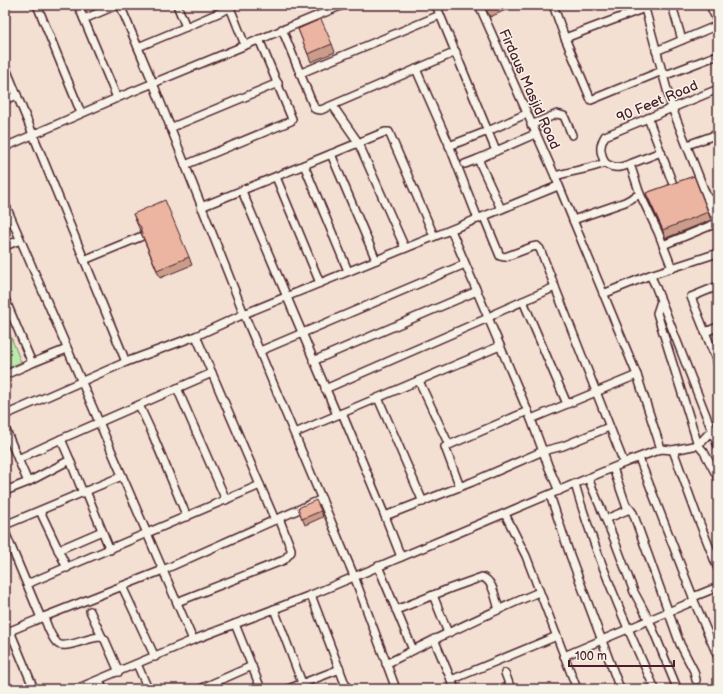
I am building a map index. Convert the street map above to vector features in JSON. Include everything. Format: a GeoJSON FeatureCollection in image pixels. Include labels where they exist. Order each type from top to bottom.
{"type":"FeatureCollection","features":[{"type":"Feature","properties":{"kind":"street"},"geometry":{"type":"LineString","coordinates":[[37,5],[81,113]]}},
{"type":"Feature","properties":{"kind":"street"},"geometry":{"type":"LineString","coordinates":[[78,5],[117,98]]}},
{"type":"Feature","properties":{"kind":"street"},"geometry":{"type":"LineString","coordinates":[[84,19],[119,5],[153,83],[244,314],[354,576],[396,689]]}},
{"type":"Feature","properties":{"kind":"street"},"geometry":{"type":"LineString","coordinates":[[177,5],[186,27]]}},
{"type":"Feature","properties":{"kind":"street"},"geometry":{"type":"LineString","coordinates":[[5,147],[81,113],[282,29],[344,5]]}},
{"type":"Feature","properties":{"kind":"street"},"geometry":{"type":"LineString","coordinates":[[436,5],[496,151]]}},
{"type":"Feature","properties":{"kind":"street"},"geometry":{"type":"LineString","coordinates":[[479,5],[526,114],[555,176],[637,376],[661,449]]}},
{"type":"Feature","properties":{"kind":"street","name":"Firdaus Masjid Road"},"geometry":{"type":"LineString","coordinates":[[479,5],[558,185]]}},
{"type":"Feature","properties":{"kind":"street"},"geometry":{"type":"LineString","coordinates":[[553,5],[591,100],[662,73],[718,55]]}},
{"type":"Feature","properties":{"kind":"street"},"geometry":{"type":"LineString","coordinates":[[672,5],[682,40]]}},
{"type":"Feature","properties":{"kind":"street"},"geometry":{"type":"LineString","coordinates":[[656,51],[718,24],[710,5]]}},
{"type":"Feature","properties":{"kind":"street"},"geometry":{"type":"LineString","coordinates":[[565,38],[644,6],[672,108],[686,145],[696,180],[708,200],[718,224],[663,245]]}},
{"type":"Feature","properties":{"kind":"street"},"geometry":{"type":"LineString","coordinates":[[138,47],[229,7],[245,45]]}},
{"type":"Feature","properties":{"kind":"street"},"geometry":{"type":"LineString","coordinates":[[301,73],[440,15]]}},
{"type":"Feature","properties":{"kind":"street"},"geometry":{"type":"LineString","coordinates":[[282,29],[315,109],[321,110],[456,52]]}},
{"type":"Feature","properties":{"kind":"street"},"geometry":{"type":"LineString","coordinates":[[185,165],[291,121],[292,114],[259,39]]}},
{"type":"Feature","properties":{"kind":"street"},"geometry":{"type":"LineString","coordinates":[[5,66],[126,362]]}},
{"type":"Feature","properties":{"kind":"street"},"geometry":{"type":"LineString","coordinates":[[416,69],[481,218],[500,256],[505,257],[537,246],[540,249],[624,463]]}},
{"type":"Feature","properties":{"kind":"street"},"geometry":{"type":"LineString","coordinates":[[170,128],[278,83]]}},
{"type":"Feature","properties":{"kind":"street","name":"90 Feet Road"},"geometry":{"type":"LineString","coordinates":[[605,163],[600,152],[601,144],[606,136],[718,89]]}},
{"type":"Feature","properties":{"kind":"street"},"geometry":{"type":"LineString","coordinates":[[5,100],[17,95]]}},
{"type":"Feature","properties":{"kind":"street"},"geometry":{"type":"LineString","coordinates":[[333,106],[358,142],[405,248]]}},
{"type":"Feature","properties":{"kind":"street"},"geometry":{"type":"LineString","coordinates":[[449,146],[526,114]]}},
{"type":"Feature","properties":{"kind":"street"},"geometry":{"type":"LineString","coordinates":[[531,125],[557,114],[564,116],[572,135]]}},
{"type":"Feature","properties":{"kind":"street"},"geometry":{"type":"LineString","coordinates":[[648,118],[661,152],[677,186],[664,191]]}},
{"type":"Feature","properties":{"kind":"street"},"geometry":{"type":"LineString","coordinates":[[201,207],[358,142],[385,132],[389,132],[434,236]]}},
{"type":"Feature","properties":{"kind":"street"},"geometry":{"type":"LineString","coordinates":[[465,164],[536,134]]}},
{"type":"Feature","properties":{"kind":"street"},"geometry":{"type":"LineString","coordinates":[[686,145],[717,136]]}},
{"type":"Feature","properties":{"kind":"street"},"geometry":{"type":"LineString","coordinates":[[555,176],[575,170],[592,168],[605,163],[618,168],[661,152]]}},
{"type":"Feature","properties":{"kind":"street"},"geometry":{"type":"LineString","coordinates":[[332,154],[376,260]]}},
{"type":"Feature","properties":{"kind":"street"},"geometry":{"type":"LineString","coordinates":[[478,159],[501,209]]}},
{"type":"Feature","properties":{"kind":"street"},"geometry":{"type":"LineString","coordinates":[[630,164],[641,196],[672,268]]}},
{"type":"Feature","properties":{"kind":"street"},"geometry":{"type":"LineString","coordinates":[[304,165],[348,271]]}},
{"type":"Feature","properties":{"kind":"street"},"geometry":{"type":"LineString","coordinates":[[276,177],[320,283]]}},
{"type":"Feature","properties":{"kind":"street"},"geometry":{"type":"LineString","coordinates":[[5,415],[126,362],[196,336],[287,296],[481,218],[558,185]]}},
{"type":"Feature","properties":{"kind":"street"},"geometry":{"type":"LineString","coordinates":[[242,191],[313,361],[339,414],[385,516],[401,557]]}},
{"type":"Feature","properties":{"kind":"street"},"geometry":{"type":"LineString","coordinates":[[573,220],[641,196],[651,195]]}},
{"type":"Feature","properties":{"kind":"street"},"geometry":{"type":"LineString","coordinates":[[708,200],[718,197]]}},
{"type":"Feature","properties":{"kind":"street"},"geometry":{"type":"LineString","coordinates":[[5,204],[193,640]]}},
{"type":"Feature","properties":{"kind":"street"},"geometry":{"type":"LineString","coordinates":[[451,230],[528,411],[559,491]]}},
{"type":"Feature","properties":{"kind":"street"},"geometry":{"type":"LineString","coordinates":[[84,260],[140,237]]}},
{"type":"Feature","properties":{"kind":"street"},"geometry":{"type":"LineString","coordinates":[[5,246],[20,240]]}},
{"type":"Feature","properties":{"kind":"street"},"geometry":{"type":"LineString","coordinates":[[603,294],[650,275],[718,253]]}},
{"type":"Feature","properties":{"kind":"street"},"geometry":{"type":"LineString","coordinates":[[260,351],[465,264]]}},
{"type":"Feature","properties":{"kind":"street"},"geometry":{"type":"LineString","coordinates":[[650,275],[713,428],[718,446]]}},
{"type":"Feature","properties":{"kind":"street"},"geometry":{"type":"LineString","coordinates":[[718,286],[691,297],[718,364]]}},
{"type":"Feature","properties":{"kind":"street"},"geometry":{"type":"LineString","coordinates":[[326,389],[555,287]]}},
{"type":"Feature","properties":{"kind":"street"},"geometry":{"type":"LineString","coordinates":[[313,361],[477,291]]}},
{"type":"Feature","properties":{"kind":"street"},"geometry":{"type":"LineString","coordinates":[[5,299],[32,363]]}},
{"type":"Feature","properties":{"kind":"street"},"geometry":{"type":"LineString","coordinates":[[523,301],[567,404]]}},
{"type":"Feature","properties":{"kind":"street"},"geometry":{"type":"LineString","coordinates":[[661,302],[657,313],[698,445],[704,452],[718,478]]}},
{"type":"Feature","properties":{"kind":"street"},"geometry":{"type":"LineString","coordinates":[[705,332],[718,327]]}},
{"type":"Feature","properties":{"kind":"street"},"geometry":{"type":"LineString","coordinates":[[177,602],[284,560],[291,552],[291,548],[260,485],[196,336]]}},
{"type":"Feature","properties":{"kind":"street"},"geometry":{"type":"LineString","coordinates":[[295,433],[500,346]]}},
{"type":"Feature","properties":{"kind":"street"},"geometry":{"type":"LineString","coordinates":[[5,375],[67,349]]}},
{"type":"Feature","properties":{"kind":"street"},"geometry":{"type":"LineString","coordinates":[[18,460],[61,439],[212,373]]}},
{"type":"Feature","properties":{"kind":"street"},"geometry":{"type":"LineString","coordinates":[[531,419],[637,376]]}},
{"type":"Feature","properties":{"kind":"street"},"geometry":{"type":"LineString","coordinates":[[419,381],[449,445]]}},
{"type":"Feature","properties":{"kind":"street"},"geometry":{"type":"LineString","coordinates":[[177,388],[226,500]]}},
{"type":"Feature","properties":{"kind":"street"},"geometry":{"type":"LineString","coordinates":[[378,398],[423,502]]}},
{"type":"Feature","properties":{"kind":"street"},"geometry":{"type":"LineString","coordinates":[[139,405],[152,432],[186,517]]}},
{"type":"Feature","properties":{"kind":"street"},"geometry":{"type":"LineString","coordinates":[[460,487],[445,447],[528,411]]}},
{"type":"Feature","properties":{"kind":"street"},"geometry":{"type":"LineString","coordinates":[[385,516],[460,487],[543,451],[563,446],[610,427]]}},
{"type":"Feature","properties":{"kind":"street"},"geometry":{"type":"LineString","coordinates":[[5,428],[28,482]]}},
{"type":"Feature","properties":{"kind":"street"},"geometry":{"type":"LineString","coordinates":[[76,689],[193,640],[311,595],[624,463],[661,449],[673,450],[698,445],[713,428]]}},
{"type":"Feature","properties":{"kind":"street"},"geometry":{"type":"LineString","coordinates":[[61,439],[110,550]]}},
{"type":"Feature","properties":{"kind":"street"},"geometry":{"type":"LineString","coordinates":[[673,450],[696,516],[718,569]]}},
{"type":"Feature","properties":{"kind":"street"},"geometry":{"type":"LineString","coordinates":[[639,458],[693,599],[718,656]]}},
{"type":"Feature","properties":{"kind":"street"},"geometry":{"type":"LineString","coordinates":[[5,491],[28,482],[70,460]]}},
{"type":"Feature","properties":{"kind":"street"},"geometry":{"type":"LineString","coordinates":[[613,468],[626,506],[633,513],[670,612],[680,644],[694,671],[696,680]]}},
{"type":"Feature","properties":{"kind":"street"},"geometry":{"type":"LineString","coordinates":[[5,525],[122,476]]}},
{"type":"Feature","properties":{"kind":"street"},"geometry":{"type":"LineString","coordinates":[[588,478],[606,519],[634,592],[649,620],[677,688]]}},
{"type":"Feature","properties":{"kind":"street"},"geometry":{"type":"LineString","coordinates":[[575,484],[586,523],[627,629],[655,689]]}},
{"type":"Feature","properties":{"kind":"street"},"geometry":{"type":"LineString","coordinates":[[27,584],[260,485]]}},
{"type":"Feature","properties":{"kind":"street"},"geometry":{"type":"LineString","coordinates":[[550,495],[568,549],[620,689]]}},
{"type":"Feature","properties":{"kind":"street"},"geometry":{"type":"LineString","coordinates":[[34,689],[7,632],[162,570],[322,499]]}},
{"type":"Feature","properties":{"kind":"street"},"geometry":{"type":"LineString","coordinates":[[606,519],[630,509]]}},
{"type":"Feature","properties":{"kind":"street"},"geometry":{"type":"LineString","coordinates":[[40,511],[67,568]]}},
{"type":"Feature","properties":{"kind":"street"},"geometry":{"type":"LineString","coordinates":[[505,514],[526,556],[577,689]]}},
{"type":"Feature","properties":{"kind":"street"},"geometry":{"type":"LineString","coordinates":[[58,550],[102,531]]}},
{"type":"Feature","properties":{"kind":"street"},"geometry":{"type":"LineString","coordinates":[[5,532],[42,618],[57,643],[61,646],[90,637],[102,637]]}},
{"type":"Feature","properties":{"kind":"street"},"geometry":{"type":"LineString","coordinates":[[378,566],[412,650]]}},
{"type":"Feature","properties":{"kind":"street"},"geometry":{"type":"LineString","coordinates":[[396,610],[482,577],[487,579],[491,585],[499,609]]}},
{"type":"Feature","properties":{"kind":"street"},"geometry":{"type":"LineString","coordinates":[[122,586],[155,657]]}},
{"type":"Feature","properties":{"kind":"street"},"geometry":{"type":"LineString","coordinates":[[564,656],[670,612],[718,587]]}},
{"type":"Feature","properties":{"kind":"street"},"geometry":{"type":"LineString","coordinates":[[386,664],[434,639],[539,592]]}},
{"type":"Feature","properties":{"kind":"street"},"geometry":{"type":"LineString","coordinates":[[311,595],[347,689]]}},
{"type":"Feature","properties":{"kind":"street"},"geometry":{"type":"LineString","coordinates":[[433,595],[448,633]]}},
{"type":"Feature","properties":{"kind":"street"},"geometry":{"type":"LineString","coordinates":[[274,609],[302,683]]}},
{"type":"Feature","properties":{"kind":"street"},"geometry":{"type":"LineString","coordinates":[[90,611],[119,672]]}},
{"type":"Feature","properties":{"kind":"street"},"geometry":{"type":"LineString","coordinates":[[235,624],[261,689]]}},
{"type":"Feature","properties":{"kind":"street"},"geometry":{"type":"LineString","coordinates":[[451,680],[557,636]]}},
{"type":"Feature","properties":{"kind":"street"},"geometry":{"type":"LineString","coordinates":[[434,639],[455,689]]}},
{"type":"Feature","properties":{"kind":"street"},"geometry":{"type":"LineString","coordinates":[[137,664],[148,689]]}},
{"type":"Feature","properties":{"kind":"street"},"geometry":{"type":"LineString","coordinates":[[200,689],[252,666]]}},
{"type":"Feature","properties":{"kind":"street"},"geometry":{"type":"LineString","coordinates":[[288,689],[340,669]]}},
{"type":"Feature","properties":{"kind":"street"},"geometry":{"type":"LineString","coordinates":[[505,674],[511,689]]}},
{"type":"Feature","properties":{"kind":"street"},"geometry":{"type":"LineString","coordinates":[[99,680],[103,689]]}},
{"type":"Feature","properties":{"kind":"green space"},"geometry":{"type":"Polygon","coordinates":[[[5,322],[21,362],[5,369],[5,322]]]}},
{"type":"Feature","properties":{"kind":"building"},"geometry":{"type":"Polygon","coordinates":[[[485,5],[496,5],[487,9],[485,5]]]}},
{"type":"Feature","properties":{"kind":"building"},"geometry":{"type":"Polygon","coordinates":[[[321,19],[332,44],[308,54],[298,29],[321,19]]]}},
{"type":"Feature","properties":{"kind":"building"},"geometry":{"type":"Polygon","coordinates":[[[694,176],[708,212],[663,230],[646,193],[694,176]]]}},
{"type":"Feature","properties":{"kind":"building"},"geometry":{"type":"Polygon","coordinates":[[[165,200],[189,257],[157,270],[141,232],[141,227],[133,214],[165,200]]]}},
{"type":"Feature","properties":{"kind":"building"},"geometry":{"type":"Polygon","coordinates":[[[316,500],[321,511],[302,519],[298,508],[316,500]]]}}]}
